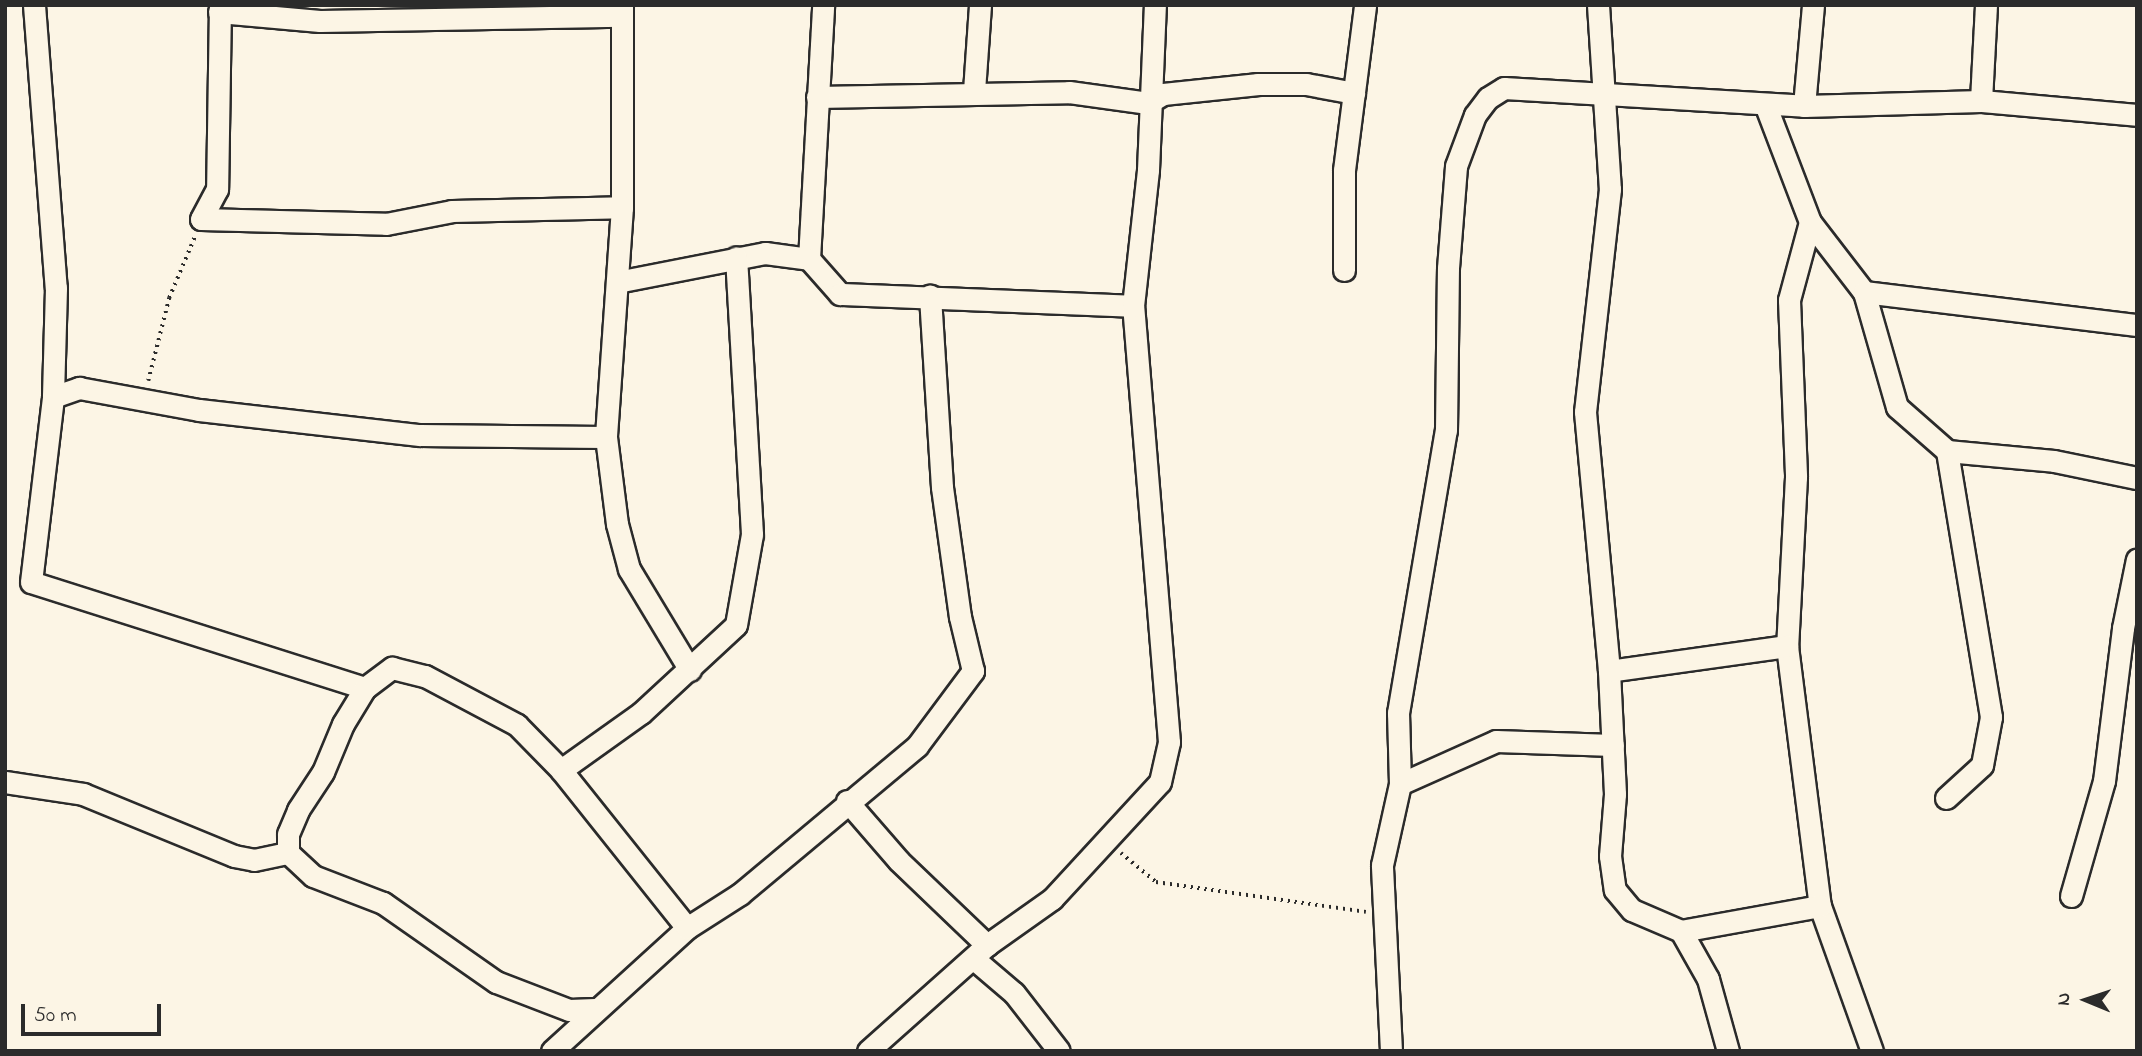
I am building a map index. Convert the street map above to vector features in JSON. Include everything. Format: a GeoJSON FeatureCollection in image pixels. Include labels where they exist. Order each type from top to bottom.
{"type":"FeatureCollection","features":[{"type":"Feature","properties":{"kind":"street"},"geometry":{"type":"LineString","coordinates":[[34,5],[56,288],[53,397],[31,582],[365,688]]}},
{"type":"Feature","properties":{"kind":"street"},"geometry":{"type":"LineString","coordinates":[[809,259],[822,5]]}},
{"type":"Feature","properties":{"kind":"street"},"geometry":{"type":"LineString","coordinates":[[974,91],[980,5]]}},
{"type":"Feature","properties":{"kind":"street"},"geometry":{"type":"LineString","coordinates":[[868,1051],[980,952],[1052,899],[1104,839],[1160,782],[1169,742],[1133,306],[1148,170],[1148,103],[1154,5]]}},
{"type":"Feature","properties":{"kind":"street"},"geometry":{"type":"LineString","coordinates":[[1344,270],[1344,170],[1364,5]]}},
{"type":"Feature","properties":{"kind":"street"},"geometry":{"type":"LineString","coordinates":[[1598,5],[1606,91],[1610,189],[1585,412],[1609,671],[1613,745],[1610,856],[1615,890],[1632,910],[1681,931],[1820,906]]}},
{"type":"Feature","properties":{"kind":"street"},"geometry":{"type":"LineString","coordinates":[[1804,106],[1813,5]]}},
{"type":"Feature","properties":{"kind":"street"},"geometry":{"type":"LineString","coordinates":[[1981,101],[1986,5]]}},
{"type":"Feature","properties":{"kind":"street"},"geometry":{"type":"LineString","coordinates":[[622,207],[452,211],[386,224],[201,219],[217,189],[220,9],[320,21],[429,12],[622,11],[622,207],[606,437],[617,524],[629,569],[690,670]]}},
{"type":"Feature","properties":{"kind":"street"},"geometry":{"type":"LineString","coordinates":[[817,97],[974,91],[1069,92],[1148,103],[1163,94],[1258,84],[1306,84],[1354,93]]}},
{"type":"Feature","properties":{"kind":"street"},"geometry":{"type":"LineString","coordinates":[[1391,1051],[1382,865],[1399,784],[1398,713],[1446,430],[1448,268],[1462,144],[1475,115],[1488,98],[1504,88],[1606,91],[1804,106],[1981,101],[2137,114]]}},
{"type":"Feature","properties":{"kind":"street"},"geometry":{"type":"LineString","coordinates":[[1765,104],[1810,222],[1864,292],[1898,407],[1947,451],[2054,461],[2137,478]]}},
{"type":"Feature","properties":{"kind":"street"},"geometry":{"type":"LineString","coordinates":[[1810,222],[1789,300],[1796,477],[1787,646],[1820,906],[1872,1051]]}},
{"type":"Feature","properties":{"kind":"street"},"geometry":{"type":"LineString","coordinates":[[617,282],[722,264],[737,257],[765,253],[809,259],[840,294],[930,295],[1133,306]]}},
{"type":"Feature","properties":{"kind":"street"},"geometry":{"type":"LineString","coordinates":[[561,770],[641,713],[736,625],[752,534],[737,257]]}},
{"type":"Feature","properties":{"kind":"street"},"geometry":{"type":"LineString","coordinates":[[1864,292],[2137,325]]}},
{"type":"Feature","properties":{"kind":"street"},"geometry":{"type":"LineString","coordinates":[[552,1051],[687,928],[740,894],[847,801],[917,746],[973,671],[960,617],[942,487],[930,295]]}},
{"type":"Feature","properties":{"kind":"street"},"geometry":{"type":"LineString","coordinates":[[53,397],[79,387],[144,400],[420,435],[606,437]]}},
{"type":"Feature","properties":{"kind":"street"},"geometry":{"type":"LineString","coordinates":[[1946,798],[1982,765],[1990,717],[1947,451]]}},
{"type":"Feature","properties":{"kind":"street"},"geometry":{"type":"LineString","coordinates":[[2071,896],[2104,780],[2123,628],[2137,559]]}},
{"type":"Feature","properties":{"kind":"street"},"geometry":{"type":"LineString","coordinates":[[1609,671],[1787,646]]}},
{"type":"Feature","properties":{"kind":"street"},"geometry":{"type":"LineString","coordinates":[[595,1009],[569,1010],[496,982],[383,903],[313,876],[288,853],[288,834],[298,810],[323,772],[343,724],[365,688],[392,668],[425,676],[517,725],[561,770],[687,928]]}},
{"type":"Feature","properties":{"kind":"street"},"geometry":{"type":"LineString","coordinates":[[1399,784],[1496,741],[1613,745]]}},
{"type":"Feature","properties":{"kind":"street"},"geometry":{"type":"LineString","coordinates":[[5,782],[83,794],[234,856],[254,860],[288,853]]}},
{"type":"Feature","properties":{"kind":"street"},"geometry":{"type":"LineString","coordinates":[[847,801],[980,952],[1059,1051]]}},
{"type":"Feature","properties":{"kind":"street"},"geometry":{"type":"LineString","coordinates":[[1681,931],[1708,979],[1728,1051]]}},
{"type":"Feature","properties":{"kind":"path"},"geometry":{"type":"LineString","coordinates":[[144,400],[169,298],[201,219]]}},
{"type":"Feature","properties":{"kind":"path"},"geometry":{"type":"LineString","coordinates":[[1104,839],[1156,882],[1386,916]]}}]}
